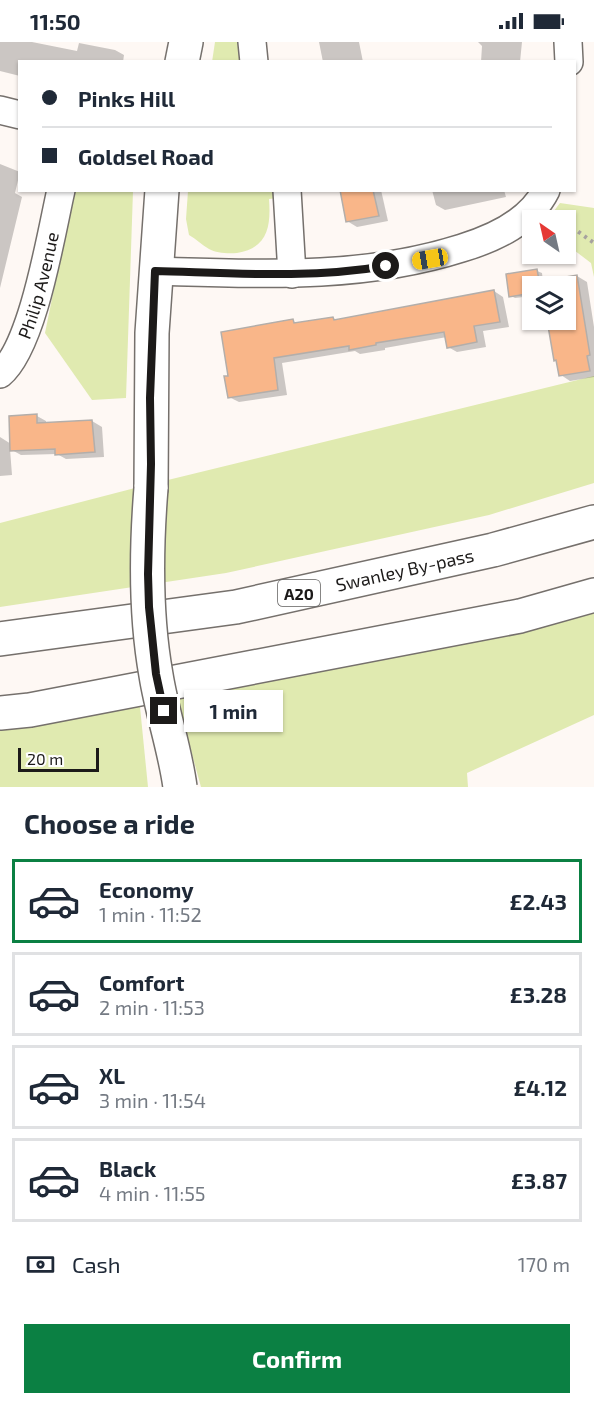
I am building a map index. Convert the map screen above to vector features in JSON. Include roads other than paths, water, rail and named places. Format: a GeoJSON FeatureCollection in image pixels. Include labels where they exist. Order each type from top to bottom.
{"type":"FeatureCollection","features":[{"type":"Feature","properties":{"kind":"main road"},"geometry":{"type":"LineString","coordinates":[[182,60],[186,42]]}},
{"type":"Feature","properties":{"kind":"main road"},"geometry":{"type":"LineString","coordinates":[[162,192],[155,271],[150,398],[151,488],[147,549],[149,607],[156,674],[180,787]]}},
{"type":"Feature","properties":{"kind":"main road","name":"Swanley By-pass"},"geometry":{"type":"LineString","coordinates":[[0,639],[236,607],[493,550],[594,522]]}},
{"type":"Feature","properties":{"kind":"main road"},"geometry":{"type":"LineString","coordinates":[[0,713],[53,705],[520,616],[594,595]]}},
{"type":"Feature","properties":{"kind":"street"},"geometry":{"type":"LineString","coordinates":[[252,42],[254,60]]}},
{"type":"Feature","properties":{"kind":"street"},"geometry":{"type":"LineString","coordinates":[[568,42],[569,60]]}},
{"type":"Feature","properties":{"kind":"street"},"geometry":{"type":"LineString","coordinates":[[0,110],[18,114]]}},
{"type":"Feature","properties":{"kind":"street","name":"Philip Avenue"},"geometry":{"type":"LineString","coordinates":[[0,374],[20,346],[31,318],[61,192]]}},
{"type":"Feature","properties":{"kind":"street"},"geometry":{"type":"LineString","coordinates":[[287,192],[292,274]]}},
{"type":"Feature","properties":{"kind":"street"},"geometry":{"type":"LineString","coordinates":[[155,271],[292,274],[364,270],[430,259],[483,241],[514,226],[539,205],[545,192]]}}]}
